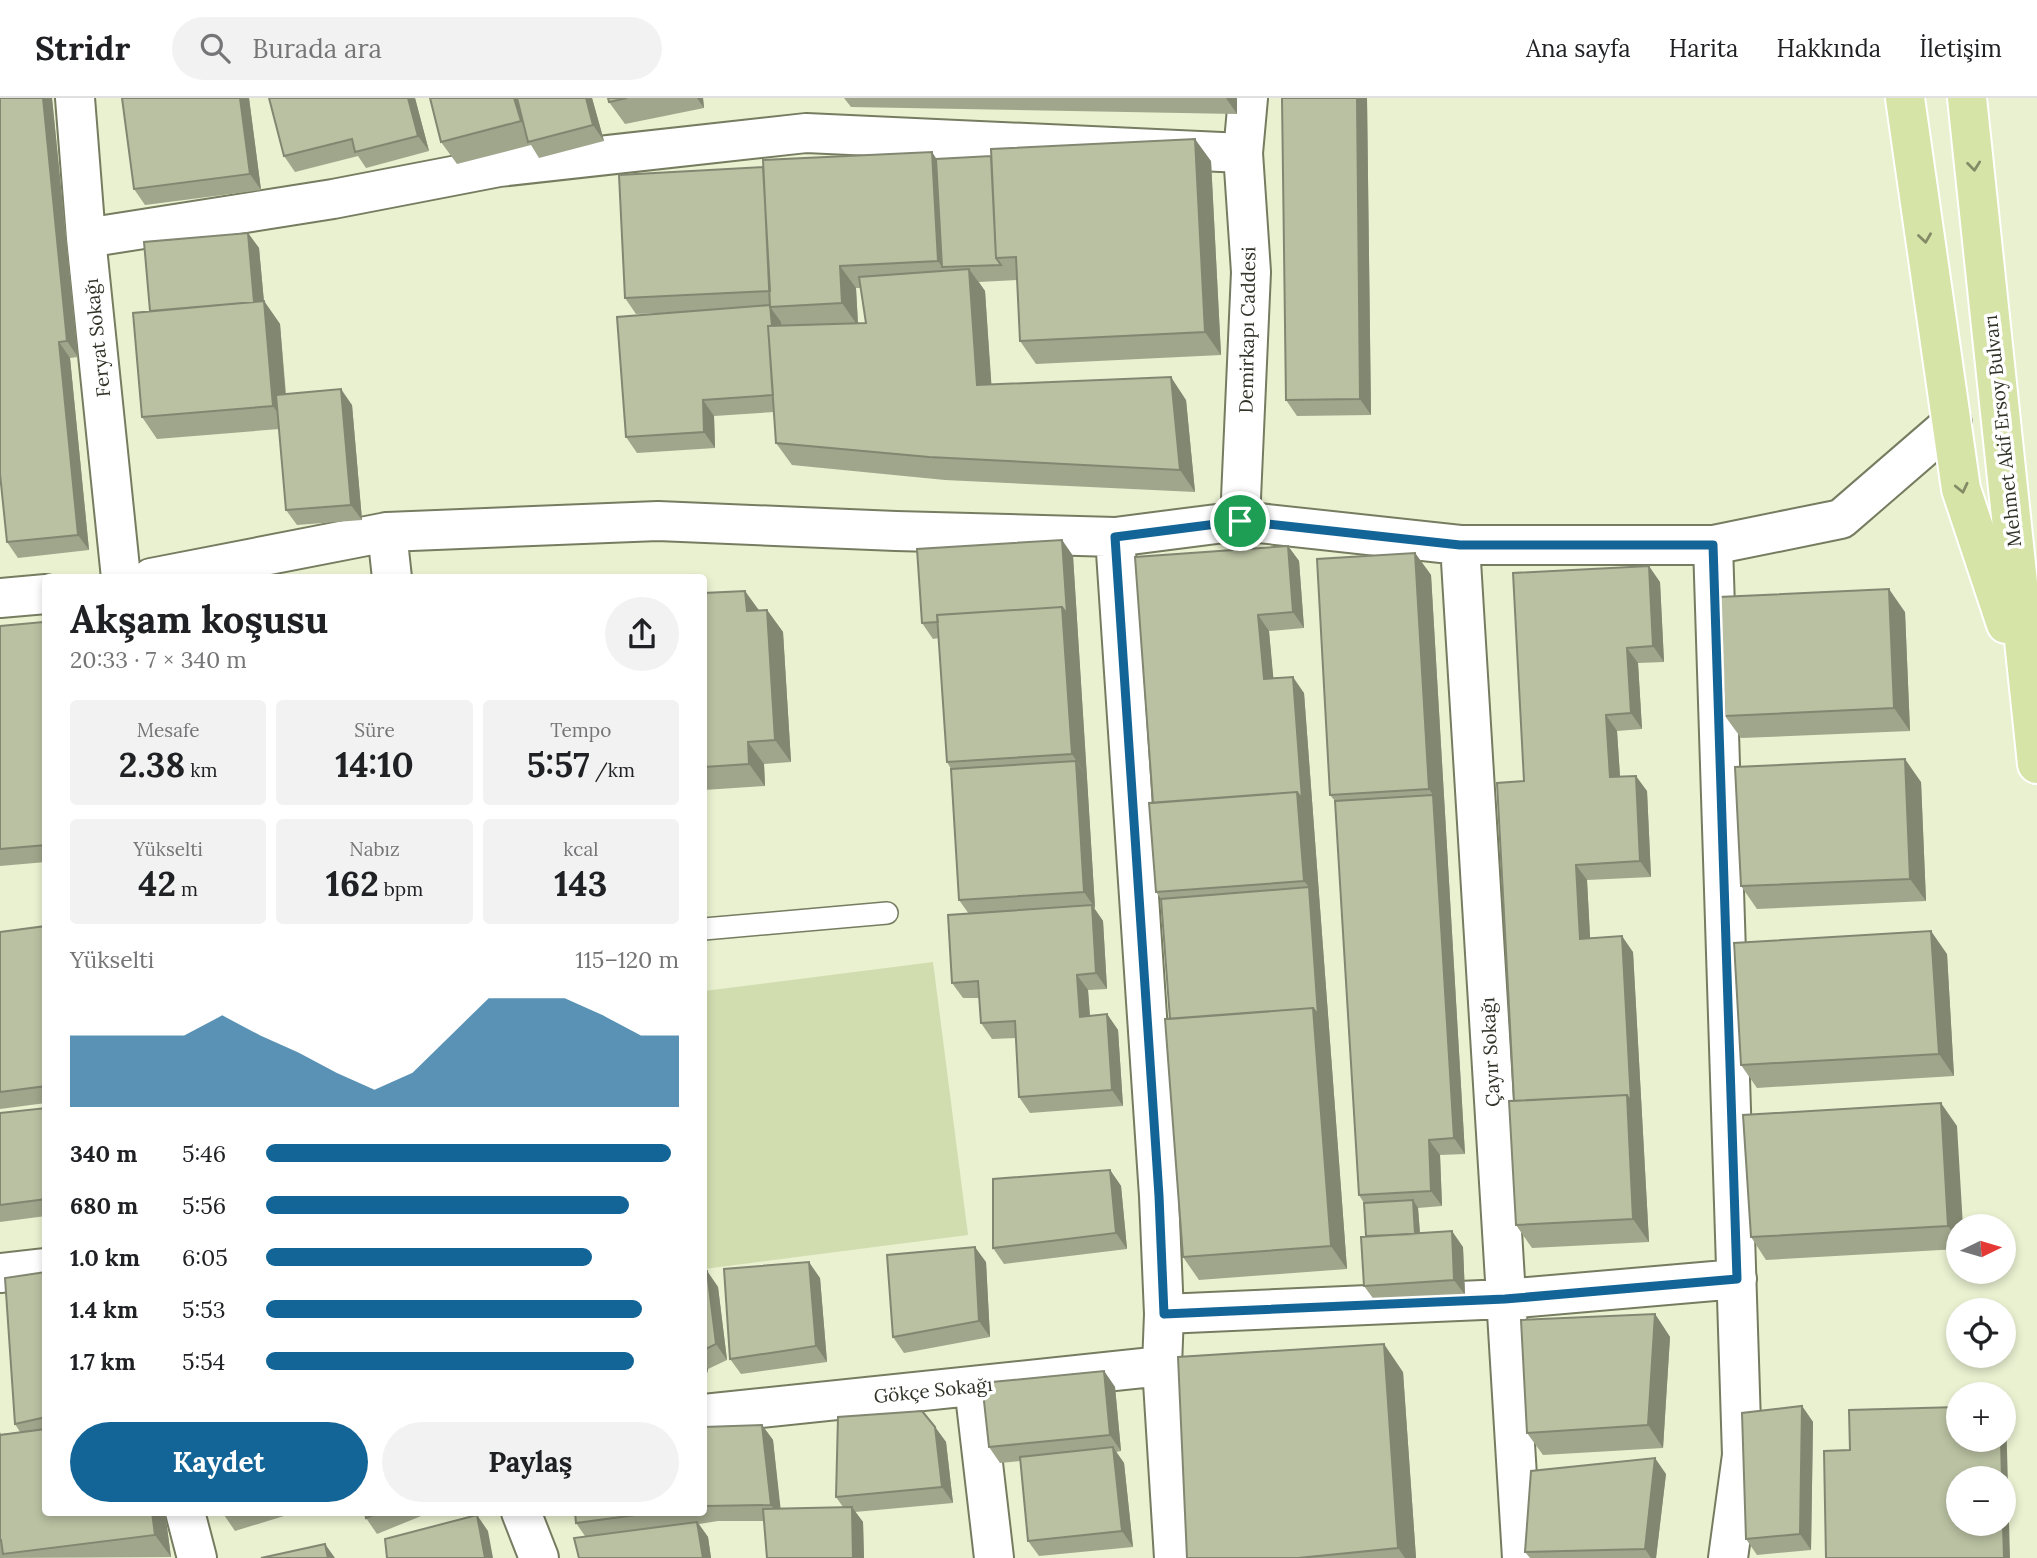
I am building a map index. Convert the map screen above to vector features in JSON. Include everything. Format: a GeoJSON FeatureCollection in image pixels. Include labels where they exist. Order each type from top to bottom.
{"type":"FeatureCollection","features":[{"type":"Feature","properties":{"kind":"main road"},"geometry":{"type":"LineString","coordinates":[[1905,98],[1961,489],[2030,694]]}},
{"type":"Feature","properties":{"kind":"main road","name":"Mehmet Akif Ersoy Bulvarı"},"geometry":{"type":"LineString","coordinates":[[1966,98],[2037,764]]}},
{"type":"Feature","properties":{"kind":"street","name":"Feryat Sokağı"},"geometry":{"type":"LineString","coordinates":[[75,98],[86,238],[121,574]]}},
{"type":"Feature","properties":{"kind":"street","name":"Demirkapı Caddesi"},"geometry":{"type":"LineString","coordinates":[[1240,521],[1251,272],[1243,153],[1248,98]]}},
{"type":"Feature","properties":{"kind":"street"},"geometry":{"type":"LineString","coordinates":[[86,238],[333,199],[499,167],[806,133],[1243,153]]}},
{"type":"Feature","properties":{"kind":"street"},"geometry":{"type":"LineString","coordinates":[[172,574],[387,532],[659,521],[1115,537],[1240,521],[1460,545],[1713,545],[1841,519],[1952,423]]}},
{"type":"Feature","properties":{"kind":"street"},"geometry":{"type":"LineString","coordinates":[[387,532],[392,574]]}},
{"type":"Feature","properties":{"kind":"street"},"geometry":{"type":"LineString","coordinates":[[1115,537],[1158,1182],[1164,1314],[1162,1366],[1174,1558]]}},
{"type":"Feature","properties":{"kind":"street","name":"Çayır Sokağı"},"geometry":{"type":"LineString","coordinates":[[1460,545],[1521,1558]]}},
{"type":"Feature","properties":{"kind":"street"},"geometry":{"type":"LineString","coordinates":[[1713,545],[1742,1455],[1728,1558]]}},
{"type":"Feature","properties":{"kind":"street"},"geometry":{"type":"LineString","coordinates":[[0,598],[42,594]]}},
{"type":"Feature","properties":{"kind":"street"},"geometry":{"type":"LineString","coordinates":[[0,1273],[42,1268]]}},
{"type":"Feature","properties":{"kind":"street"},"geometry":{"type":"LineString","coordinates":[[1164,1314],[1505,1299],[1737,1279]]}},
{"type":"Feature","properties":{"kind":"street","name":"Gökçe Sokağı"},"geometry":{"type":"LineString","coordinates":[[707,1414],[1162,1366]]}},
{"type":"Feature","properties":{"kind":"street"},"geometry":{"type":"LineString","coordinates":[[974,1386],[994,1558]]}},
{"type":"Feature","properties":{"kind":"street"},"geometry":{"type":"LineString","coordinates":[[186,1516],[197,1558]]}},
{"type":"Feature","properties":{"kind":"street"},"geometry":{"type":"LineString","coordinates":[[523,1516],[539,1558]]}},
{"type":"Feature","properties":{"kind":"lane"},"geometry":{"type":"LineString","coordinates":[[707,929],[887,913]]}},
{"type":"Feature","properties":{"kind":"green space"},"geometry":{"type":"Polygon","coordinates":[[[933,962],[968,1235],[707,1269],[707,991],[933,962]]]}},
{"type":"Feature","properties":{"kind":"building"},"geometry":{"type":"Polygon","coordinates":[[[0,98],[43,98],[67,341],[59,342],[78,535],[7,542],[0,474],[0,98]]]}},
{"type":"Feature","properties":{"kind":"building"},"geometry":{"type":"Polygon","coordinates":[[[122,98],[240,98],[250,174],[134,189],[122,98]]]}},
{"type":"Feature","properties":{"kind":"building"},"geometry":{"type":"Polygon","coordinates":[[[269,98],[408,98],[418,136],[355,152],[352,139],[284,156],[269,98]]]}},
{"type":"Feature","properties":{"kind":"building"},"geometry":{"type":"Polygon","coordinates":[[[430,98],[514,98],[521,121],[441,142],[430,98]]]}},
{"type":"Feature","properties":{"kind":"building"},"geometry":{"type":"Polygon","coordinates":[[[517,98],[586,98],[593,125],[528,142],[517,98]]]}},
{"type":"Feature","properties":{"kind":"building"},"geometry":{"type":"Polygon","coordinates":[[[608,98],[627,98],[609,102],[608,98]]]}},
{"type":"Feature","properties":{"kind":"building"},"geometry":{"type":"Polygon","coordinates":[[[1282,98],[1357,98],[1360,399],[1286,400],[1282,98]]]}},
{"type":"Feature","properties":{"kind":"building"},"geometry":{"type":"Polygon","coordinates":[[[1195,139],[1205,332],[1020,341],[1016,257],[996,258],[991,149],[1195,139]]]}},
{"type":"Feature","properties":{"kind":"building"},"geometry":{"type":"Polygon","coordinates":[[[932,152],[938,261],[840,266],[842,303],[770,307],[763,160],[932,152]]]}},
{"type":"Feature","properties":{"kind":"building"},"geometry":{"type":"Polygon","coordinates":[[[991,156],[996,258],[1001,265],[942,267],[936,159],[991,156]]]}},
{"type":"Feature","properties":{"kind":"building"},"geometry":{"type":"Polygon","coordinates":[[[763,167],[770,291],[625,298],[619,175],[763,167]]]}},
{"type":"Feature","properties":{"kind":"building"},"geometry":{"type":"Polygon","coordinates":[[[248,233],[254,302],[150,311],[144,242],[248,233]]]}},
{"type":"Feature","properties":{"kind":"building"},"geometry":{"type":"Polygon","coordinates":[[[969,269],[977,385],[1171,377],[1180,470],[929,457],[776,443],[768,326],[866,323],[859,277],[969,269]]]}},
{"type":"Feature","properties":{"kind":"building"},"geometry":{"type":"Polygon","coordinates":[[[264,301],[273,406],[142,417],[133,313],[264,301]]]}},
{"type":"Feature","properties":{"kind":"building"},"geometry":{"type":"Polygon","coordinates":[[[770,305],[772,326],[768,326],[773,395],[703,400],[704,432],[626,437],[617,317],[770,305]]]}},
{"type":"Feature","properties":{"kind":"building"},"geometry":{"type":"Polygon","coordinates":[[[341,389],[351,505],[286,510],[276,395],[341,389]]]}},
{"type":"Feature","properties":{"kind":"building"},"geometry":{"type":"Polygon","coordinates":[[[1062,540],[1067,614],[1062,607],[937,615],[938,622],[922,623],[917,549],[1062,540]]]}},
{"type":"Feature","properties":{"kind":"building"},"geometry":{"type":"Polygon","coordinates":[[[1288,546],[1293,612],[1258,615],[1264,679],[1293,677],[1302,799],[1297,792],[1153,803],[1135,557],[1288,546]]]}},
{"type":"Feature","properties":{"kind":"building"},"geometry":{"type":"Polygon","coordinates":[[[1415,553],[1429,789],[1330,795],[1317,559],[1415,553]]]}},
{"type":"Feature","properties":{"kind":"building"},"geometry":{"type":"Polygon","coordinates":[[[1649,566],[1653,646],[1627,648],[1631,713],[1606,715],[1610,777],[1636,776],[1640,861],[1576,865],[1580,939],[1622,936],[1631,1102],[1627,1095],[1514,1101],[1497,783],[1524,781],[1513,573],[1649,566]]]}},
{"type":"Feature","properties":{"kind":"building"},"geometry":{"type":"Polygon","coordinates":[[[1889,589],[1894,708],[1725,716],[1719,597],[1889,589]]]}},
{"type":"Feature","properties":{"kind":"building"},"geometry":{"type":"Polygon","coordinates":[[[745,591],[747,611],[767,610],[775,740],[748,742],[749,764],[707,767],[707,593],[745,591]]]}},
{"type":"Feature","properties":{"kind":"building"},"geometry":{"type":"Polygon","coordinates":[[[1062,607],[1072,754],[947,762],[937,615],[1062,607]]]}},
{"type":"Feature","properties":{"kind":"building"},"geometry":{"type":"Polygon","coordinates":[[[42,622],[42,845],[0,849],[0,626],[42,622]]]}},
{"type":"Feature","properties":{"kind":"building"},"geometry":{"type":"Polygon","coordinates":[[[1905,759],[1910,879],[1741,886],[1735,767],[1905,759]]]}},
{"type":"Feature","properties":{"kind":"building"},"geometry":{"type":"Polygon","coordinates":[[[1076,761],[1084,892],[959,900],[951,769],[1076,761]]]}},
{"type":"Feature","properties":{"kind":"building"},"geometry":{"type":"Polygon","coordinates":[[[1297,792],[1304,881],[1156,892],[1149,803],[1297,792]]]}},
{"type":"Feature","properties":{"kind":"building"},"geometry":{"type":"Polygon","coordinates":[[[1433,795],[1454,1138],[1429,1140],[1431,1191],[1359,1195],[1335,801],[1433,795]]]}},
{"type":"Feature","properties":{"kind":"building"},"geometry":{"type":"Polygon","coordinates":[[[1309,887],[1318,1015],[1313,1008],[1170,1019],[1161,899],[1309,887]]]}},
{"type":"Feature","properties":{"kind":"building"},"geometry":{"type":"Polygon","coordinates":[[[1092,905],[1096,973],[1077,975],[1080,1017],[1107,1014],[1112,1090],[1019,1097],[1015,1021],[981,1023],[978,981],[952,983],[948,915],[1092,905]]]}},
{"type":"Feature","properties":{"kind":"building"},"geometry":{"type":"Polygon","coordinates":[[[42,927],[42,1087],[0,1092],[0,932],[42,927]]]}},
{"type":"Feature","properties":{"kind":"building"},"geometry":{"type":"Polygon","coordinates":[[[1931,931],[1939,1054],[1741,1065],[1734,943],[1931,931]]]}},
{"type":"Feature","properties":{"kind":"building"},"geometry":{"type":"Polygon","coordinates":[[[1313,1008],[1331,1246],[1183,1257],[1165,1019],[1313,1008]]]}},
{"type":"Feature","properties":{"kind":"building"},"geometry":{"type":"Polygon","coordinates":[[[1627,1095],[1633,1219],[1516,1225],[1509,1101],[1627,1095]]]}},
{"type":"Feature","properties":{"kind":"building"},"geometry":{"type":"Polygon","coordinates":[[[1941,1103],[1946,1226],[1751,1237],[1743,1115],[1941,1103]]]}},
{"type":"Feature","properties":{"kind":"building"},"geometry":{"type":"Polygon","coordinates":[[[42,1108],[42,1200],[0,1205],[0,1113],[42,1108]]]}},
{"type":"Feature","properties":{"kind":"building"},"geometry":{"type":"Polygon","coordinates":[[[1110,1170],[1116,1233],[993,1248],[993,1179],[1110,1170]]]}},
{"type":"Feature","properties":{"kind":"building"},"geometry":{"type":"Polygon","coordinates":[[[1413,1200],[1415,1234],[1366,1236],[1364,1203],[1413,1200]]]}},
{"type":"Feature","properties":{"kind":"building"},"geometry":{"type":"Polygon","coordinates":[[[1452,1231],[1454,1280],[1364,1286],[1361,1237],[1452,1231]]]}},
{"type":"Feature","properties":{"kind":"building"},"geometry":{"type":"Polygon","coordinates":[[[975,1247],[979,1321],[893,1337],[887,1255],[975,1247]]]}},
{"type":"Feature","properties":{"kind":"building"},"geometry":{"type":"Polygon","coordinates":[[[809,1262],[816,1346],[730,1359],[724,1269],[809,1262]]]}},
{"type":"Feature","properties":{"kind":"building"},"geometry":{"type":"Polygon","coordinates":[[[707,1271],[716,1344],[707,1348],[707,1271]]]}},
{"type":"Feature","properties":{"kind":"building"},"geometry":{"type":"Polygon","coordinates":[[[42,1273],[42,1418],[15,1424],[5,1278],[42,1273]]]}},
{"type":"Feature","properties":{"kind":"building"},"geometry":{"type":"Polygon","coordinates":[[[1655,1314],[1648,1425],[1527,1433],[1521,1320],[1655,1314]]]}},
{"type":"Feature","properties":{"kind":"building"},"geometry":{"type":"Polygon","coordinates":[[[1384,1344],[1398,1548],[1298,1558],[1187,1558],[1178,1357],[1384,1344]]]}},
{"type":"Feature","properties":{"kind":"building"},"geometry":{"type":"Polygon","coordinates":[[[1104,1371],[1110,1435],[989,1447],[982,1383],[1104,1371]]]}},
{"type":"Feature","properties":{"kind":"building"},"geometry":{"type":"Polygon","coordinates":[[[1802,1406],[1800,1534],[1746,1539],[1742,1413],[1802,1406]]]}},
{"type":"Feature","properties":{"kind":"building"},"geometry":{"type":"Polygon","coordinates":[[[1946,1407],[1946,1452],[2001,1452],[2002,1466],[1946,1466],[1946,1536],[2003,1536],[2004,1558],[1826,1558],[1824,1451],[1850,1450],[1849,1410],[1946,1407]]]}},
{"type":"Feature","properties":{"kind":"building"},"geometry":{"type":"Polygon","coordinates":[[[922,1411],[935,1427],[942,1487],[836,1497],[838,1417],[922,1411]]]}},
{"type":"Feature","properties":{"kind":"building"},"geometry":{"type":"Polygon","coordinates":[[[762,1425],[771,1505],[707,1506],[707,1427],[762,1425]]]}},
{"type":"Feature","properties":{"kind":"building"},"geometry":{"type":"Polygon","coordinates":[[[42,1430],[42,1516],[153,1516],[155,1535],[3,1554],[0,1540],[0,1435],[42,1430]]]}},
{"type":"Feature","properties":{"kind":"building"},"geometry":{"type":"Polygon","coordinates":[[[1113,1447],[1122,1531],[1028,1541],[1020,1457],[1113,1447]]]}},
{"type":"Feature","properties":{"kind":"building"},"geometry":{"type":"Polygon","coordinates":[[[1655,1458],[1645,1549],[1525,1552],[1531,1471],[1655,1458]]]}},
{"type":"Feature","properties":{"kind":"building"},"geometry":{"type":"Polygon","coordinates":[[[852,1507],[853,1558],[767,1558],[763,1509],[852,1507]]]}},
{"type":"Feature","properties":{"kind":"building"},"geometry":{"type":"Polygon","coordinates":[[[477,1516],[485,1558],[387,1558],[385,1539],[477,1516]]]}},
{"type":"Feature","properties":{"kind":"building"},"geometry":{"type":"Polygon","coordinates":[[[575,1516],[628,1516],[576,1523],[575,1516]]]}},
{"type":"Feature","properties":{"kind":"building"},"geometry":{"type":"Polygon","coordinates":[[[697,1522],[703,1558],[579,1558],[574,1538],[697,1522]]]}},
{"type":"Feature","properties":{"kind":"building"},"geometry":{"type":"Polygon","coordinates":[[[325,1544],[328,1558],[261,1558],[325,1544]]]}},
{"type":"Feature","properties":{"kind":"route"},"geometry":{"type":"LineString","coordinates":[[1240,521],[1460,545],[1713,545],[1737,1279],[1505,1299],[1164,1314],[1159,1196],[1115,537],[1240,521]]}}]}
